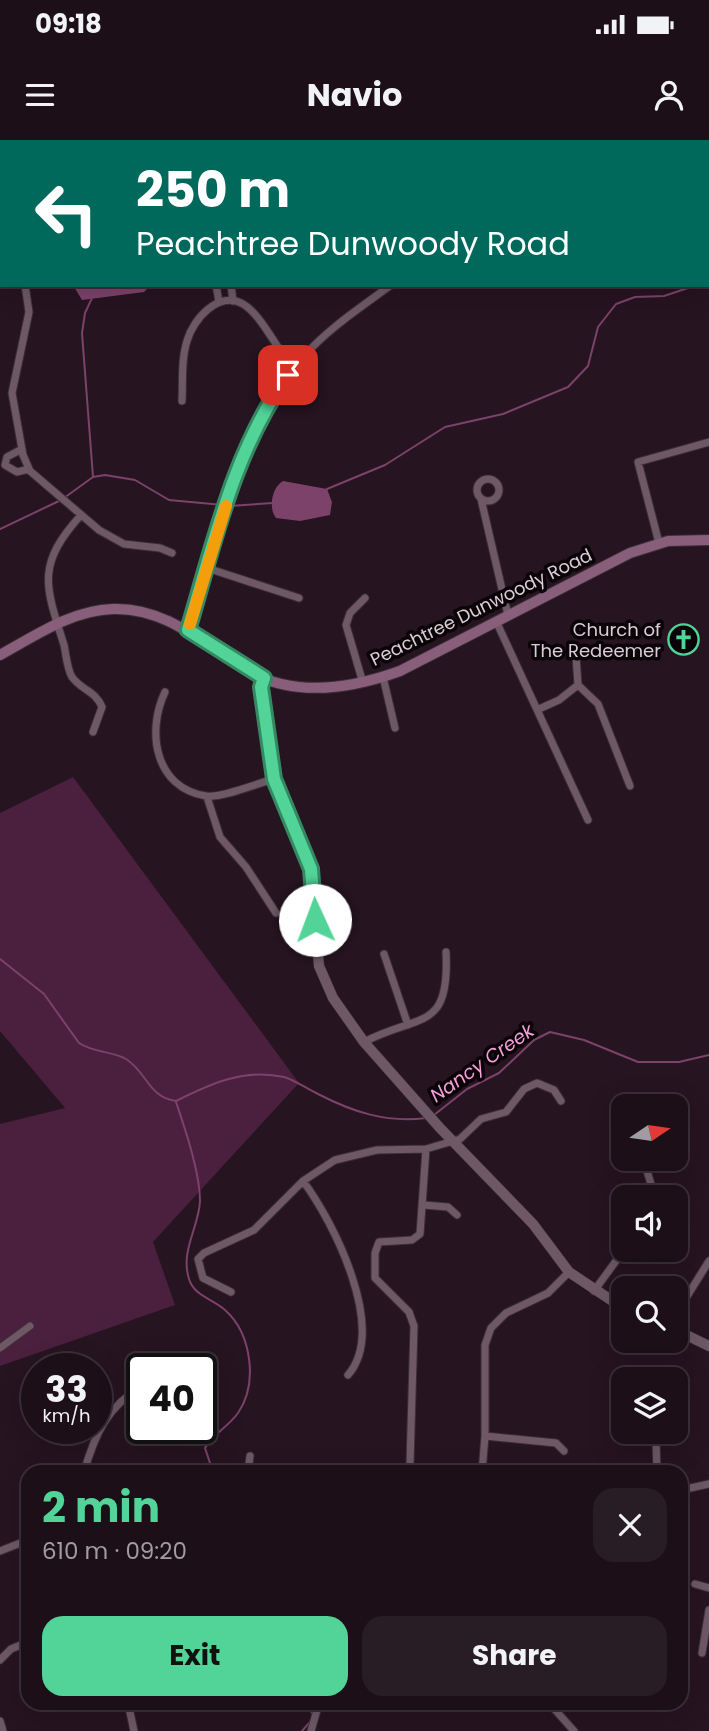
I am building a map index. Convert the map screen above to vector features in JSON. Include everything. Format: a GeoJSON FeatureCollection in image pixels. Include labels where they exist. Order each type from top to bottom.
{"type":"FeatureCollection","features":[{"type":"Feature","properties":{"kind":"main road","name":"Peachtree Dunwoody Road"},"geometry":{"type":"LineString","coordinates":[[0,655],[56,625],[79,616],[112,609],[151,614],[188,630],[264,678],[308,688],[363,683],[383,677],[630,553],[659,543],[709,540]]}},
{"type":"Feature","properties":{"kind":"street"},"geometry":{"type":"LineString","coordinates":[[25,287],[29,312],[12,393],[22,449],[29,469],[80,515],[124,544],[160,548],[172,553]]}},
{"type":"Feature","properties":{"kind":"street"},"geometry":{"type":"LineString","coordinates":[[216,287],[219,302]]}},
{"type":"Feature","properties":{"kind":"street"},"geometry":{"type":"LineString","coordinates":[[231,287],[233,300]]}},
{"type":"Feature","properties":{"kind":"street"},"geometry":{"type":"LineString","coordinates":[[188,630],[252,434],[272,397],[294,368],[328,332],[387,287]]}},
{"type":"Feature","properties":{"kind":"street"},"geometry":{"type":"LineString","coordinates":[[182,401],[188,336],[206,311],[219,302],[233,300],[251,310],[279,354],[294,368]]}},
{"type":"Feature","properties":{"kind":"street"},"geometry":{"type":"LineString","coordinates":[[659,543],[638,462],[709,442]]}},
{"type":"Feature","properties":{"kind":"street"},"geometry":{"type":"LineString","coordinates":[[22,449],[7,457],[5,465],[10,471],[29,469]]}},
{"type":"Feature","properties":{"kind":"street"},"geometry":{"type":"LineString","coordinates":[[481,499],[508,615]]}},
{"type":"Feature","properties":{"kind":"street"},"geometry":{"type":"LineString","coordinates":[[80,515],[54,546],[48,573],[48,597],[72,677],[99,698],[103,707],[93,732]]}},
{"type":"Feature","properties":{"kind":"street"},"geometry":{"type":"LineString","coordinates":[[207,568],[299,598]]}},
{"type":"Feature","properties":{"kind":"street"},"geometry":{"type":"LineString","coordinates":[[363,683],[346,625],[350,613],[365,598]]}},
{"type":"Feature","properties":{"kind":"street"},"geometry":{"type":"LineString","coordinates":[[496,621],[539,709],[588,820]]}},
{"type":"Feature","properties":{"kind":"street"},"geometry":{"type":"LineString","coordinates":[[576,656],[578,685],[598,704],[630,786]]}},
{"type":"Feature","properties":{"kind":"street"},"geometry":{"type":"LineString","coordinates":[[383,677],[395,728]]}},
{"type":"Feature","properties":{"kind":"street"},"geometry":{"type":"LineString","coordinates":[[264,678],[261,687],[274,779],[313,880],[319,966],[333,998],[364,1042],[440,1128],[524,1215],[569,1272],[611,1301]]}},
{"type":"Feature","properties":{"kind":"street"},"geometry":{"type":"LineString","coordinates":[[539,709],[559,700],[578,685]]}},
{"type":"Feature","properties":{"kind":"street"},"geometry":{"type":"LineString","coordinates":[[165,692],[158,708],[160,760],[174,784],[207,797],[274,779]]}},
{"type":"Feature","properties":{"kind":"street"},"geometry":{"type":"LineString","coordinates":[[207,797],[220,837],[246,867],[276,914]]}},
{"type":"Feature","properties":{"kind":"street"},"geometry":{"type":"LineString","coordinates":[[364,1042],[432,1015],[445,996],[446,952]]}},
{"type":"Feature","properties":{"kind":"street"},"geometry":{"type":"LineString","coordinates":[[384,954],[408,1025]]}},
{"type":"Feature","properties":{"kind":"street"},"geometry":{"type":"LineString","coordinates":[[231,1292],[203,1278],[198,1259],[204,1253],[254,1230],[303,1181],[335,1160],[377,1150],[426,1149],[460,1139],[481,1119],[506,1112],[530,1085],[545,1085],[554,1090],[561,1101]]}},
{"type":"Feature","properties":{"kind":"street"},"geometry":{"type":"LineString","coordinates":[[410,1463],[414,1326],[409,1312],[375,1278],[375,1253],[379,1242],[416,1238],[420,1234],[426,1149]]}},
{"type":"Feature","properties":{"kind":"street"},"geometry":{"type":"LineString","coordinates":[[303,1181],[336,1233],[353,1275],[360,1339],[358,1359],[348,1375]]}},
{"type":"Feature","properties":{"kind":"street"},"geometry":{"type":"LineString","coordinates":[[424,1205],[447,1207],[457,1214]]}},
{"type":"Feature","properties":{"kind":"street"},"geometry":{"type":"LineString","coordinates":[[594,1291],[615,1262]]}},
{"type":"Feature","properties":{"kind":"street"},"geometry":{"type":"LineString","coordinates":[[688,1295],[709,1262]]}},
{"type":"Feature","properties":{"kind":"street"},"geometry":{"type":"LineString","coordinates":[[483,1465],[485,1345],[491,1328],[506,1313],[548,1293],[569,1272]]}},
{"type":"Feature","properties":{"kind":"street"},"geometry":{"type":"LineString","coordinates":[[0,1348],[30,1326]]}},
{"type":"Feature","properties":{"kind":"street"},"geometry":{"type":"LineString","coordinates":[[688,1336],[709,1346]]}},
{"type":"Feature","properties":{"kind":"street"},"geometry":{"type":"LineString","coordinates":[[86,1465],[95,1435],[108,1414],[126,1399]]}},
{"type":"Feature","properties":{"kind":"street"},"geometry":{"type":"LineString","coordinates":[[485,1436],[556,1443],[564,1451]]}},
{"type":"Feature","properties":{"kind":"street"},"geometry":{"type":"LineString","coordinates":[[656,1444],[657,1465]]}},
{"type":"Feature","properties":{"kind":"street"},"geometry":{"type":"LineString","coordinates":[[249,1465],[250,1456]]}},
{"type":"Feature","properties":{"kind":"street"},"geometry":{"type":"LineString","coordinates":[[688,1488],[709,1484]]}},
{"type":"Feature","properties":{"kind":"street"},"geometry":{"type":"LineString","coordinates":[[0,1551],[21,1543]]}},
{"type":"Feature","properties":{"kind":"street"},"geometry":{"type":"LineString","coordinates":[[695,1584],[709,1588]]}},
{"type":"Feature","properties":{"kind":"street"},"geometry":{"type":"LineString","coordinates":[[702,1653],[709,1610]]}},
{"type":"Feature","properties":{"kind":"street"},"geometry":{"type":"LineString","coordinates":[[0,1660],[11,1649],[21,1645]]}},
{"type":"Feature","properties":{"kind":"street"},"geometry":{"type":"LineString","coordinates":[[130,1710],[134,1731]]}},
{"type":"Feature","properties":{"kind":"street"},"geometry":{"type":"LineString","coordinates":[[311,1731],[317,1710]]}},
{"type":"Feature","properties":{"kind":"street"},"geometry":{"type":"LineString","coordinates":[[556,1710],[575,1731]]}},
{"type":"Feature","properties":{"kind":"street"},"geometry":{"type":"LineString","coordinates":[[0,1721],[3,1731]]}},
{"type":"Feature","properties":{"kind":"shaded area"},"geometry":{"type":"Polygon","coordinates":[[[74,287],[149,287],[144,292],[82,300],[74,287]]]}},
{"type":"Feature","properties":{"kind":"shaded area"},"geometry":{"type":"Polygon","coordinates":[[[283,481],[327,489],[332,502],[330,515],[300,521],[276,518],[272,509],[272,498],[283,481]]]}},
{"type":"Feature","properties":{"kind":"shaded area"},"geometry":{"type":"Polygon","coordinates":[[[73,777],[299,1083],[153,1242],[175,1305],[37,1353],[21,1353],[21,1359],[0,1366],[0,1124],[65,1108],[0,1031],[0,813],[73,777]]]}},
{"type":"Feature","properties":{"kind":"waterway"},"geometry":{"type":"LineString","coordinates":[[327,489],[385,465],[445,427],[503,414],[568,387],[588,366],[598,327],[616,304],[635,297],[664,296],[691,287]]}},
{"type":"Feature","properties":{"kind":"waterway"},"geometry":{"type":"LineString","coordinates":[[92,298],[85,313],[82,333],[93,477]]}},
{"type":"Feature","properties":{"kind":"waterway"},"geometry":{"type":"LineString","coordinates":[[64,498],[93,477],[105,475],[135,480],[169,500],[223,505]]}},
{"type":"Feature","properties":{"kind":"waterway"},"geometry":{"type":"LineString","coordinates":[[0,529],[59,501]]}},
{"type":"Feature","properties":{"kind":"waterway"},"geometry":{"type":"LineString","coordinates":[[229,506],[273,503]]}},
{"type":"Feature","properties":{"kind":"waterway","name":"Nancy Creek"},"geometry":{"type":"LineString","coordinates":[[0,959],[44,994],[79,1043],[126,1059],[139,1070],[159,1095],[167,1099],[176,1101],[228,1079],[269,1075],[288,1078],[331,1100],[370,1115],[397,1119],[426,1118]]}},
{"type":"Feature","properties":{"kind":"waterway","name":"Nancy Creek"},"geometry":{"type":"LineString","coordinates":[[434,1115],[467,1089],[499,1073],[534,1040],[550,1032],[584,1040],[638,1062],[679,1062],[709,1055]]}},
{"type":"Feature","properties":{"kind":"waterway"},"geometry":{"type":"LineString","coordinates":[[176,1102],[198,1177],[200,1201],[188,1249],[189,1279],[195,1289],[220,1306],[234,1320],[246,1345],[249,1360],[250,1374],[244,1401],[234,1418],[205,1448],[211,1465]]}},
{"type":"Feature","properties":{"kind":"waterway"},"geometry":{"type":"LineString","coordinates":[[311,1710],[312,1714]]}},
{"type":"Feature","properties":{"kind":"waterway"},"geometry":{"type":"LineString","coordinates":[[302,1731],[310,1722]]}},
{"type":"Feature","properties":{"kind":"slow traffic"},"geometry":{"type":"LineString","coordinates":[[190,624],[226,506]]}},
{"type":"Feature","properties":{"kind":"place","name":"Church of The Redeemer"},"geometry":{"type":"Point","coordinates":[684,639]}},
{"type":"Feature","properties":{"kind":"route"},"geometry":{"type":"LineString","coordinates":[[288,375],[261,415],[243,453],[188,630],[250,672],[264,678],[261,687],[274,779],[311,869],[315,920]]}}]}
